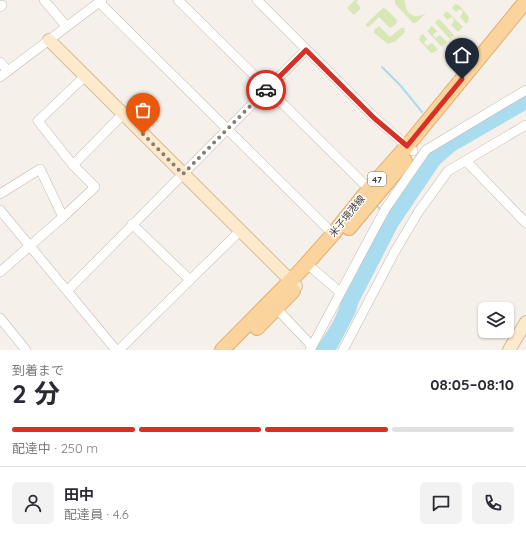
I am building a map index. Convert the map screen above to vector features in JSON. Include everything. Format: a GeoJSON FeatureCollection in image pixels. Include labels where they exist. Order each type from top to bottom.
{"type":"FeatureCollection","features":[{"type":"Feature","properties":{"kind":"main road","name":"米子境港線"},"geometry":{"type":"LineString","coordinates":[[222,350],[293,283],[313,269],[376,196],[410,148],[526,1]]}},
{"type":"Feature","properties":{"kind":"main road","name":"米子境港線"},"geometry":{"type":"LineString","coordinates":[[235,350],[276,308],[302,269],[333,234],[369,189],[430,129],[526,14]]}},
{"type":"Feature","properties":{"kind":"street"},"geometry":{"type":"LineString","coordinates":[[44,0],[66,26]]}},
{"type":"Feature","properties":{"kind":"street"},"geometry":{"type":"LineString","coordinates":[[178,0],[369,189]]}},
{"type":"Feature","properties":{"kind":"street"},"geometry":{"type":"LineString","coordinates":[[257,0],[374,118],[410,148]]}},
{"type":"Feature","properties":{"kind":"street"},"geometry":{"type":"LineString","coordinates":[[0,77],[100,1],[226,129],[333,234]]}},
{"type":"Feature","properties":{"kind":"street"},"geometry":{"type":"LineString","coordinates":[[49,40],[293,283]]}},
{"type":"Feature","properties":{"kind":"street"},"geometry":{"type":"LineString","coordinates":[[68,290],[306,50]]}},
{"type":"Feature","properties":{"kind":"street"},"geometry":{"type":"LineString","coordinates":[[0,62],[8,70]]}},
{"type":"Feature","properties":{"kind":"street"},"geometry":{"type":"LineString","coordinates":[[0,272],[95,187],[73,165],[38,121],[85,76]]}},
{"type":"Feature","properties":{"kind":"street"},"geometry":{"type":"LineString","coordinates":[[276,308],[311,348],[386,208],[426,150],[526,90]]}},
{"type":"Feature","properties":{"kind":"street"},"geometry":{"type":"LineString","coordinates":[[73,165],[123,114]]}},
{"type":"Feature","properties":{"kind":"street"},"geometry":{"type":"LineString","coordinates":[[343,350],[394,253],[419,211],[448,171],[526,125]]}},
{"type":"Feature","properties":{"kind":"street"},"geometry":{"type":"LineString","coordinates":[[466,161],[526,223]]}},
{"type":"Feature","properties":{"kind":"street"},"geometry":{"type":"LineString","coordinates":[[0,194],[40,169],[63,217]]}},
{"type":"Feature","properties":{"kind":"street"},"geometry":{"type":"LineString","coordinates":[[0,210],[118,350],[240,230]]}},
{"type":"Feature","properties":{"kind":"street"},"geometry":{"type":"LineString","coordinates":[[132,224],[190,280]]}},
{"type":"Feature","properties":{"kind":"street"},"geometry":{"type":"LineString","coordinates":[[313,269],[340,292]]}},
{"type":"Feature","properties":{"kind":"street"},"geometry":{"type":"LineString","coordinates":[[0,318],[26,350]]}},
{"type":"Feature","properties":{"kind":"street"},"geometry":{"type":"LineString","coordinates":[[509,350],[526,322]]}},
{"type":"Feature","properties":{"kind":"green space"},"geometry":{"type":"Polygon","coordinates":[[[355,0],[358,0],[356,2],[361,8],[354,15],[347,8],[355,0]]]}},
{"type":"Feature","properties":{"kind":"green space"},"geometry":{"type":"Polygon","coordinates":[[[395,0],[404,0],[407,10],[413,16],[426,13],[416,23],[413,23],[395,4],[395,0]]]}},
{"type":"Feature","properties":{"kind":"green space"},"geometry":{"type":"Polygon","coordinates":[[[456,4],[459,5],[469,17],[466,24],[460,17],[463,12],[460,9],[456,12],[452,8],[456,4]]]}},
{"type":"Feature","properties":{"kind":"green space"},"geometry":{"type":"Polygon","coordinates":[[[383,8],[397,20],[396,24],[390,28],[379,17],[369,27],[366,26],[366,24],[383,8]]]}},
{"type":"Feature","properties":{"kind":"green space"},"geometry":{"type":"Polygon","coordinates":[[[448,12],[463,27],[458,32],[451,25],[454,21],[452,17],[447,20],[443,15],[448,12]]]}},
{"type":"Feature","properties":{"kind":"green space"},"geometry":{"type":"Polygon","coordinates":[[[439,19],[454,35],[450,39],[436,24],[435,22],[439,19]]]}},
{"type":"Feature","properties":{"kind":"green space"},"geometry":{"type":"Polygon","coordinates":[[[379,26],[390,37],[401,28],[404,28],[405,32],[396,41],[388,44],[374,33],[374,30],[379,26]]]}},
{"type":"Feature","properties":{"kind":"green space"},"geometry":{"type":"Polygon","coordinates":[[[432,26],[437,31],[433,35],[436,38],[440,35],[447,42],[442,47],[427,31],[432,26]]]}},
{"type":"Feature","properties":{"kind":"green space"},"geometry":{"type":"Polygon","coordinates":[[[423,34],[427,39],[424,43],[427,46],[432,43],[438,50],[431,53],[419,40],[420,36],[423,34]]]}},
{"type":"Feature","properties":{"kind":"water"},"geometry":{"type":"Polygon","coordinates":[[[526,95],[526,110],[455,151],[440,164],[398,226],[336,350],[314,350],[334,319],[340,306],[341,299],[386,216],[428,153],[526,95]]]}},
{"type":"Feature","properties":{"kind":"waterway"},"geometry":{"type":"LineString","coordinates":[[382,67],[401,86],[422,112]]}},
{"type":"Feature","properties":{"kind":"waterway"},"geometry":{"type":"LineString","coordinates":[[377,206],[381,210]]}},
{"type":"Feature","properties":{"kind":"way so far"},"geometry":{"type":"LineString","coordinates":[[143,134],[183,174],[266,90]]}},
{"type":"Feature","properties":{"kind":"route"},"geometry":{"type":"LineString","coordinates":[[266,90],[306,50],[374,118],[407,146],[416,133],[462,79]]}}]}
